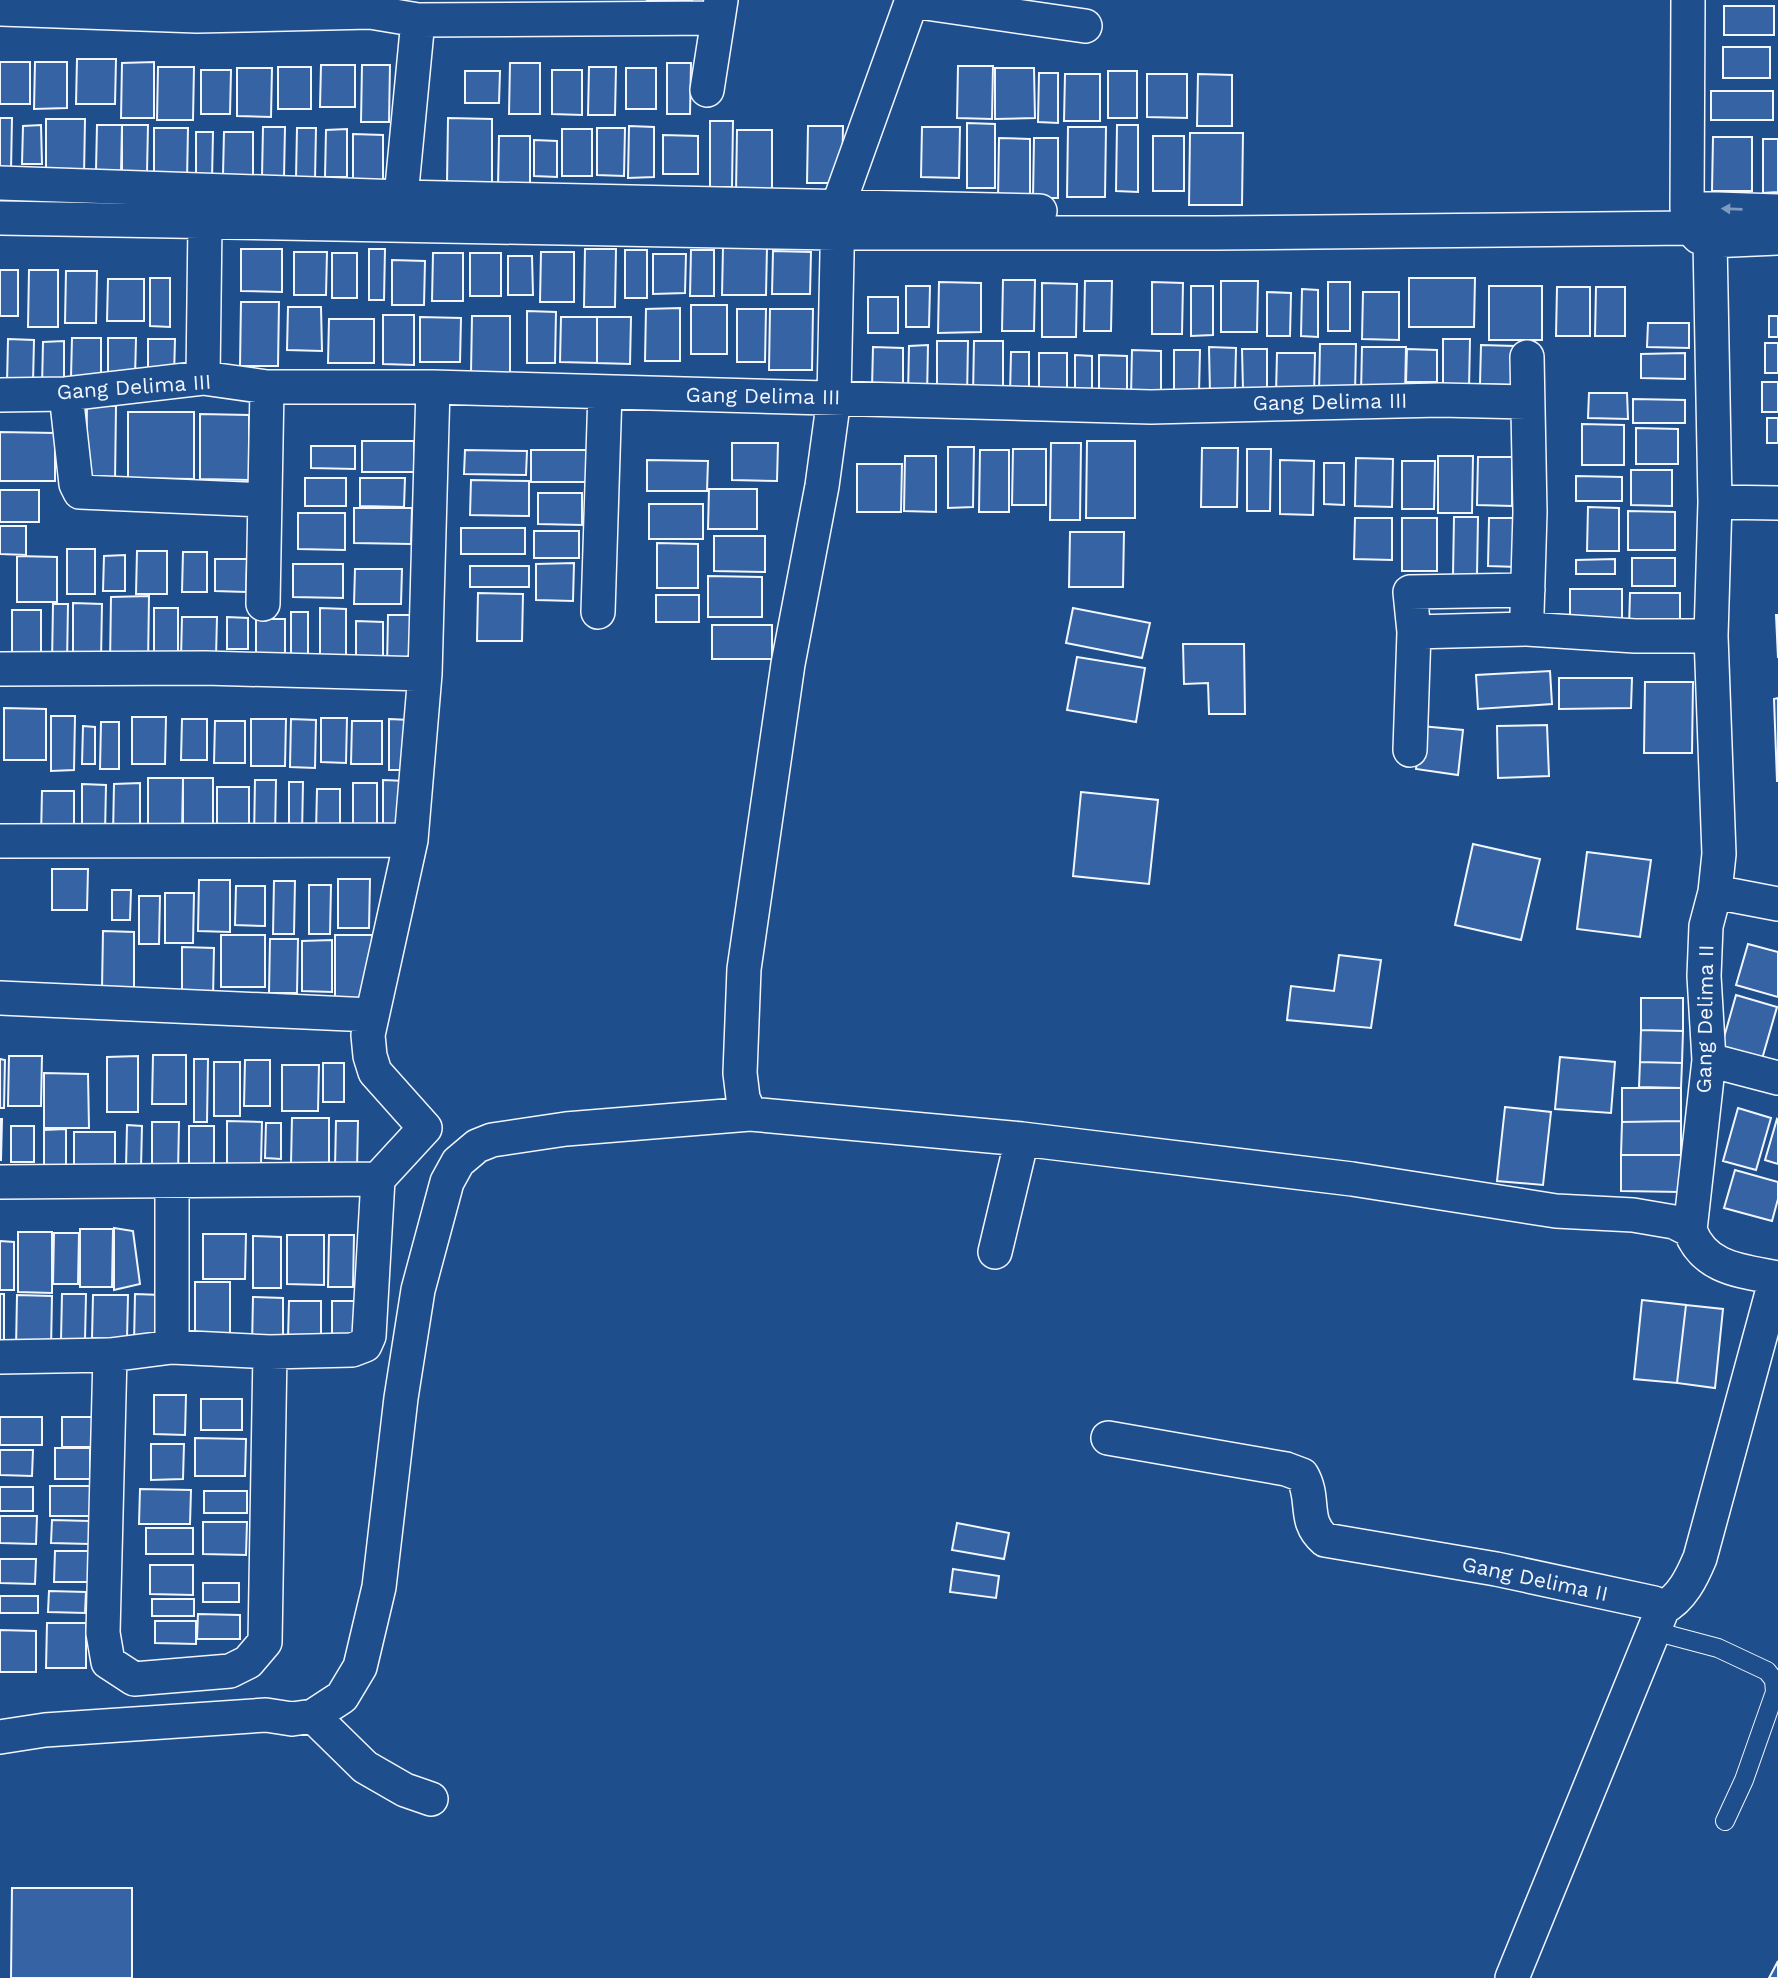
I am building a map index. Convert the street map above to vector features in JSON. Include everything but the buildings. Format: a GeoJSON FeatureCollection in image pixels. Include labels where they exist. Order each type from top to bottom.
{"type":"FeatureCollection","features":[{"type":"Feature","properties":{"kind":"street","name":"Gang Delima II"},"geometry":{"type":"LineString","coordinates":[[1688,0],[1695,226],[1715,502],[1711,636],[1719,854],[1715,892],[1706,926],[1704,976],[1709,1060],[1690,1230]]}},
{"type":"Feature","properties":{"kind":"street"},"geometry":{"type":"LineString","coordinates":[[750,1114],[743,1098],[740,1073],[744,969],[788,664],[822,486],[834,398],[837,220],[912,1],[1085,26]]}},
{"type":"Feature","properties":{"kind":"street"},"geometry":{"type":"LineString","coordinates":[[20,6],[370,6],[418,20],[545,9],[720,9],[707,90]]}},
{"type":"Feature","properties":{"kind":"street"},"geometry":{"type":"LineString","coordinates":[[401,197],[418,20]]}},
{"type":"Feature","properties":{"kind":"street"},"geometry":{"type":"LineString","coordinates":[[0,183],[401,197],[837,220]]}},
{"type":"Feature","properties":{"kind":"street"},"geometry":{"type":"LineString","coordinates":[[1695,226],[1778,211]]}},
{"type":"Feature","properties":{"kind":"street"},"geometry":{"type":"LineString","coordinates":[[0,218],[205,223],[1204,215],[1212,216],[1216,222],[1215,233],[1695,226],[1778,238]]}},
{"type":"Feature","properties":{"kind":"street"},"geometry":{"type":"LineString","coordinates":[[203,378],[205,223]]}},
{"type":"Feature","properties":{"kind":"street"},"geometry":{"type":"LineString","coordinates":[[1527,357],[1530,512],[1527,629]]}},
{"type":"Feature","properties":{"kind":"street","name":"Gang Delima III"},"geometry":{"type":"LineString","coordinates":[[0,395],[66,394],[203,378],[267,387],[433,387],[1151,407],[1440,400],[1527,402]]}},
{"type":"Feature","properties":{"kind":"street"},"geometry":{"type":"LineString","coordinates":[[263,604],[267,387]]}},
{"type":"Feature","properties":{"kind":"street"},"geometry":{"type":"LineString","coordinates":[[433,387],[425,674],[411,840],[371,1015],[369,1046],[375,1072],[458,1162]]}},
{"type":"Feature","properties":{"kind":"street"},"geometry":{"type":"LineString","coordinates":[[598,612],[605,393]]}},
{"type":"Feature","properties":{"kind":"street"},"geometry":{"type":"LineString","coordinates":[[66,394],[79,492],[265,500]]}},
{"type":"Feature","properties":{"kind":"street"},"geometry":{"type":"LineString","coordinates":[[1715,502],[1778,503]]}},
{"type":"Feature","properties":{"kind":"street"},"geometry":{"type":"LineString","coordinates":[[1410,750],[1414,632],[1410,592],[1528,590]]}},
{"type":"Feature","properties":{"kind":"street"},"geometry":{"type":"LineString","coordinates":[[1414,632],[1527,629],[1635,636],[1711,636]]}},
{"type":"Feature","properties":{"kind":"street"},"geometry":{"type":"LineString","coordinates":[[0,669],[205,668],[425,674]]}},
{"type":"Feature","properties":{"kind":"street"},"geometry":{"type":"LineString","coordinates":[[0,841],[411,840]]}},
{"type":"Feature","properties":{"kind":"street"},"geometry":{"type":"LineString","coordinates":[[1715,892],[1778,904]]}},
{"type":"Feature","properties":{"kind":"street"},"geometry":{"type":"LineString","coordinates":[[0,998],[371,1015]]}},
{"type":"Feature","properties":{"kind":"street"},"geometry":{"type":"LineString","coordinates":[[1709,1060],[1778,1078]]}},
{"type":"Feature","properties":{"kind":"street"},"geometry":{"type":"LineString","coordinates":[[0,1737],[46,1730],[265,1715],[292,1719],[313,1716],[342,1696],[360,1667],[379,1587],[401,1398],[418,1290],[447,1182],[458,1162],[477,1146],[492,1140],[566,1129],[750,1114],[1022,1139],[1352,1179],[1556,1211],[1642,1216],[1674,1222],[1690,1230],[1695,1245],[1728,1268],[1777,1278],[1700,1558],[1692,1577],[1659,1619],[1512,1978]]}},
{"type":"Feature","properties":{"kind":"street"},"geometry":{"type":"LineString","coordinates":[[0,1357],[110,1355],[172,1347],[270,1352],[352,1350],[365,1345],[372,1317],[378,1180],[425,1128]]}},
{"type":"Feature","properties":{"kind":"street"},"geometry":{"type":"LineString","coordinates":[[995,1252],[1022,1139]]}},
{"type":"Feature","properties":{"kind":"street"},"geometry":{"type":"LineString","coordinates":[[0,1182],[378,1180]]}},
{"type":"Feature","properties":{"kind":"street"},"geometry":{"type":"LineString","coordinates":[[172,1182],[172,1347]]}},
{"type":"Feature","properties":{"kind":"street"},"geometry":{"type":"LineString","coordinates":[[110,1355],[103,1633],[108,1662],[134,1679],[230,1671],[248,1662],[265,1642],[270,1352]]}},
{"type":"Feature","properties":{"kind":"street","name":"Gang Delima II"},"geometry":{"type":"LineString","coordinates":[[1108,1438],[1286,1469],[1302,1475],[1309,1487],[1315,1531],[1325,1540],[1496,1569],[1654,1603],[1659,1619]]}},
{"type":"Feature","properties":{"kind":"street"},"geometry":{"type":"LineString","coordinates":[[313,1716],[365,1767],[405,1790],[431,1799]]}},
{"type":"Feature","properties":{"kind":"lane"},"geometry":{"type":"LineString","coordinates":[[1659,1619],[1767,1671],[1774,1680],[1775,1692],[1744,1780],[1725,1821]]}}]}
